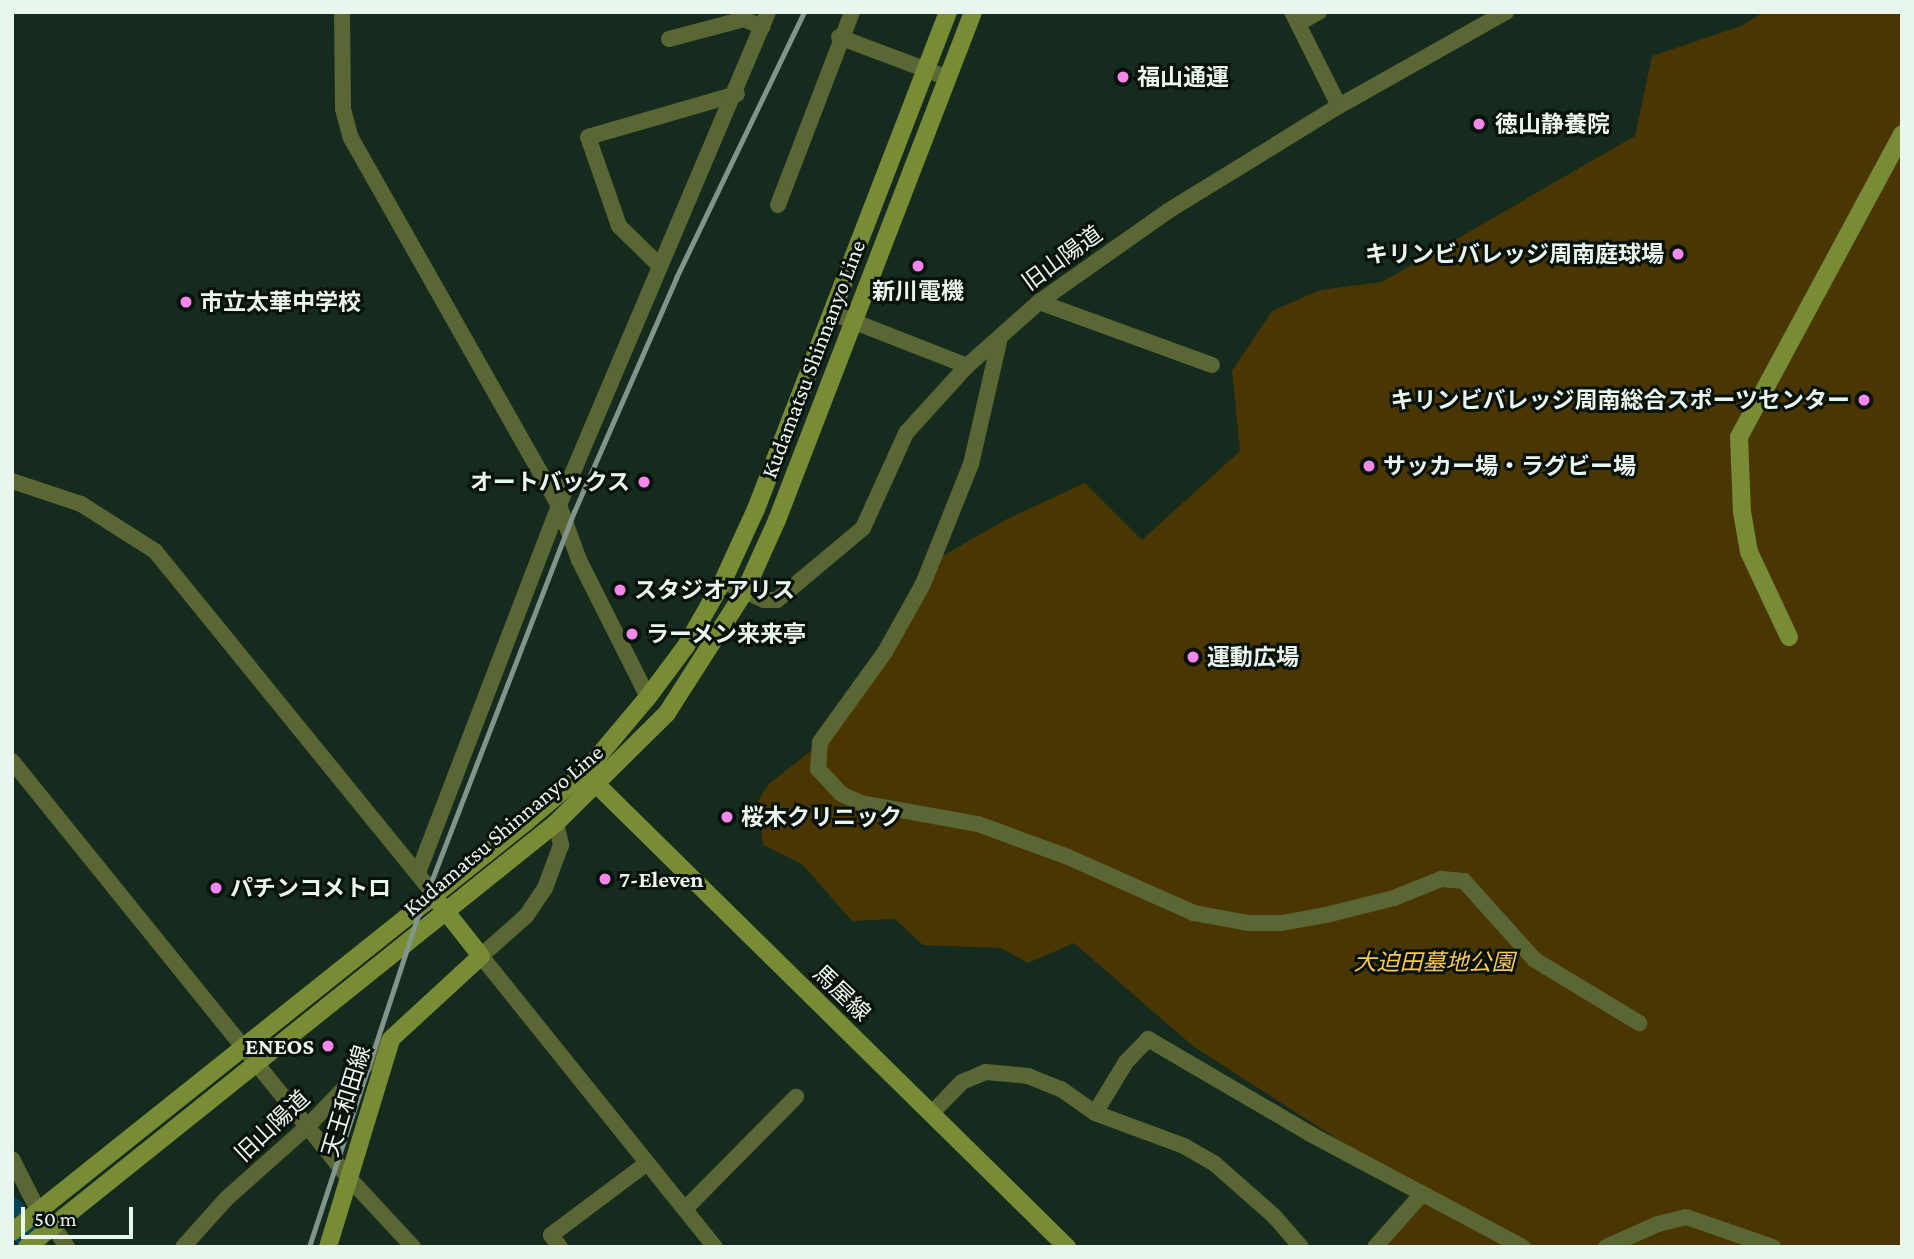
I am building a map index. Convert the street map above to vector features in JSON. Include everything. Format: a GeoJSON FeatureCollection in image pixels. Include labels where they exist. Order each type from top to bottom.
{"type":"FeatureCollection","features":[{"type":"Feature","properties":{"kind":"main road","name":"Kudamatsu Shinnanyo Line"},"geometry":{"type":"LineString","coordinates":[[27,1247],[258,1066],[585,772],[686,646],[723,581],[832,313],[948,12]]}},
{"type":"Feature","properties":{"kind":"main road","name":"Kudamatsu Shinnanyo Line"},"geometry":{"type":"LineString","coordinates":[[12,1232],[244,1047],[556,823],[598,786],[667,713],[745,591],[777,520],[973,12]]}},
{"type":"Feature","properties":{"kind":"main road"},"geometry":{"type":"LineString","coordinates":[[1789,637],[1749,552],[1742,512],[1739,438],[1902,134]]}},
{"type":"Feature","properties":{"kind":"main road","name":"馬屋線"},"geometry":{"type":"LineString","coordinates":[[585,772],[1067,1247]]}},
{"type":"Feature","properties":{"kind":"main road"},"geometry":{"type":"LineString","coordinates":[[440,904],[481,956]]}},
{"type":"Feature","properties":{"kind":"main road","name":"天王和田線"},"geometry":{"type":"LineString","coordinates":[[328,1247],[391,1039],[481,956]]}},
{"type":"Feature","properties":{"kind":"street"},"geometry":{"type":"LineString","coordinates":[[342,12],[344,109],[351,138],[559,505],[579,559],[648,696]]}},
{"type":"Feature","properties":{"kind":"street"},"geometry":{"type":"LineString","coordinates":[[778,205],[839,37],[852,12]]}},
{"type":"Feature","properties":{"kind":"street"},"geometry":{"type":"LineString","coordinates":[[1319,12],[1295,18],[1339,106]]}},
{"type":"Feature","properties":{"kind":"street","name":"旧山陽道"},"geometry":{"type":"LineString","coordinates":[[723,581],[764,600],[777,600],[863,528],[906,433],[967,366],[999,342],[1038,302],[1168,211],[1339,106],[1506,12]]}},
{"type":"Feature","properties":{"kind":"street"},"geometry":{"type":"LineString","coordinates":[[418,873],[559,505],[660,265],[737,94],[766,16],[744,19],[669,39]]}},
{"type":"Feature","properties":{"kind":"street"},"geometry":{"type":"LineString","coordinates":[[839,37],[948,78]]}},
{"type":"Feature","properties":{"kind":"street"},"geometry":{"type":"LineString","coordinates":[[660,265],[619,226],[588,137],[737,94]]}},
{"type":"Feature","properties":{"kind":"street"},"geometry":{"type":"LineString","coordinates":[[1038,302],[1212,365]]}},
{"type":"Feature","properties":{"kind":"street"},"geometry":{"type":"LineString","coordinates":[[832,313],[967,366]]}},
{"type":"Feature","properties":{"kind":"street"},"geometry":{"type":"LineString","coordinates":[[999,342],[971,464],[923,584],[885,652],[820,742],[818,768],[841,794],[861,803],[978,824],[1068,857],[1194,913],[1237,921],[1293,922],[1394,898],[1441,879],[1464,881],[1535,960],[1609,1009],[1639,1023]]}},
{"type":"Feature","properties":{"kind":"street"},"geometry":{"type":"LineString","coordinates":[[12,481],[81,504],[155,551],[418,873],[440,904]]}},
{"type":"Feature","properties":{"kind":"street"},"geometry":{"type":"LineString","coordinates":[[12,761],[258,1066],[309,1125],[348,1177],[413,1247]]}},
{"type":"Feature","properties":{"kind":"street"},"geometry":{"type":"LineString","coordinates":[[556,823],[561,845],[545,887],[526,916],[481,956],[715,1247]]}},
{"type":"Feature","properties":{"kind":"street","name":"旧山陽道"},"geometry":{"type":"LineString","coordinates":[[183,1247],[226,1199],[309,1125],[391,1039]]}},
{"type":"Feature","properties":{"kind":"street"},"geometry":{"type":"LineString","coordinates":[[1095,1113],[1126,1062],[1148,1039],[1422,1194],[1523,1247]]}},
{"type":"Feature","properties":{"kind":"street"},"geometry":{"type":"LineString","coordinates":[[931,1114],[962,1082],[986,1072],[1012,1072],[1061,1089],[1095,1113],[1184,1146],[1215,1164],[1274,1216],[1301,1247]]}},
{"type":"Feature","properties":{"kind":"street"},"geometry":{"type":"LineString","coordinates":[[685,1209],[796,1097]]}},
{"type":"Feature","properties":{"kind":"street"},"geometry":{"type":"LineString","coordinates":[[12,1159],[36,1214]]}},
{"type":"Feature","properties":{"kind":"street"},"geometry":{"type":"LineString","coordinates":[[560,1247],[551,1235],[646,1164]]}},
{"type":"Feature","properties":{"kind":"street"},"geometry":{"type":"LineString","coordinates":[[1375,1247],[1422,1194]]}},
{"type":"Feature","properties":{"kind":"street"},"geometry":{"type":"LineString","coordinates":[[1606,1247],[1658,1224],[1686,1217],[1773,1247]]}},
{"type":"Feature","properties":{"kind":"street"},"geometry":{"type":"LineString","coordinates":[[50,1228],[67,1247]]}},
{"type":"Feature","properties":{"kind":"green space","name":"大迫田墓地公園"},"geometry":{"type":"Polygon","coordinates":[[[1764,12],[1902,12],[1902,1247],[1381,1247],[1427,1197],[1193,1046],[1074,943],[1028,963],[1001,948],[923,945],[895,919],[852,921],[802,864],[763,845],[758,801],[769,784],[816,747],[934,561],[1007,519],[1085,483],[1142,540],[1240,451],[1232,371],[1272,311],[1320,290],[1382,282],[1635,136],[1652,56],[1741,26],[1764,12]]]}},
{"type":"Feature","properties":{"kind":"waterway"},"geometry":{"type":"LineString","coordinates":[[12,1211],[35,1247]]}},
{"type":"Feature","properties":{"kind":"railway"},"geometry":{"type":"LineString","coordinates":[[309,1247],[418,916],[574,512],[676,278],[804,12]]}},
{"type":"Feature","properties":{"kind":"place","name":"福山通運"},"geometry":{"type":"Point","coordinates":[1123,77]}},
{"type":"Feature","properties":{"kind":"place","name":"徳山静養院"},"geometry":{"type":"Point","coordinates":[1479,124]}},
{"type":"Feature","properties":{"kind":"place","name":"キリンビバレッジ周南庭球場"},"geometry":{"type":"Point","coordinates":[1678,254]}},
{"type":"Feature","properties":{"kind":"place","name":"新川電機"},"geometry":{"type":"Point","coordinates":[918,266]}},
{"type":"Feature","properties":{"kind":"place","name":"市立太華中学校"},"geometry":{"type":"Point","coordinates":[186,302]}},
{"type":"Feature","properties":{"kind":"place","name":"キリンビバレッジ周南総合スポーツセンター"},"geometry":{"type":"Point","coordinates":[1864,400]}},
{"type":"Feature","properties":{"kind":"place","name":"サッカー場・ラグビー場"},"geometry":{"type":"Point","coordinates":[1369,466]}},
{"type":"Feature","properties":{"kind":"place","name":"オートバックス"},"geometry":{"type":"Point","coordinates":[644,482]}},
{"type":"Feature","properties":{"kind":"place","name":"スタジオアリス"},"geometry":{"type":"Point","coordinates":[620,590]}},
{"type":"Feature","properties":{"kind":"place","name":"ラーメン来来亭"},"geometry":{"type":"Point","coordinates":[632,634]}},
{"type":"Feature","properties":{"kind":"place","name":"運動広場"},"geometry":{"type":"Point","coordinates":[1193,657]}},
{"type":"Feature","properties":{"kind":"place","name":"桜木クリニック"},"geometry":{"type":"Point","coordinates":[727,817]}},
{"type":"Feature","properties":{"kind":"place","name":"7-Eleven"},"geometry":{"type":"Point","coordinates":[605,879]}},
{"type":"Feature","properties":{"kind":"place","name":"パチンコメトロ"},"geometry":{"type":"Point","coordinates":[216,888]}},
{"type":"Feature","properties":{"kind":"place","name":"ENEOS"},"geometry":{"type":"Point","coordinates":[328,1046]}}]}
